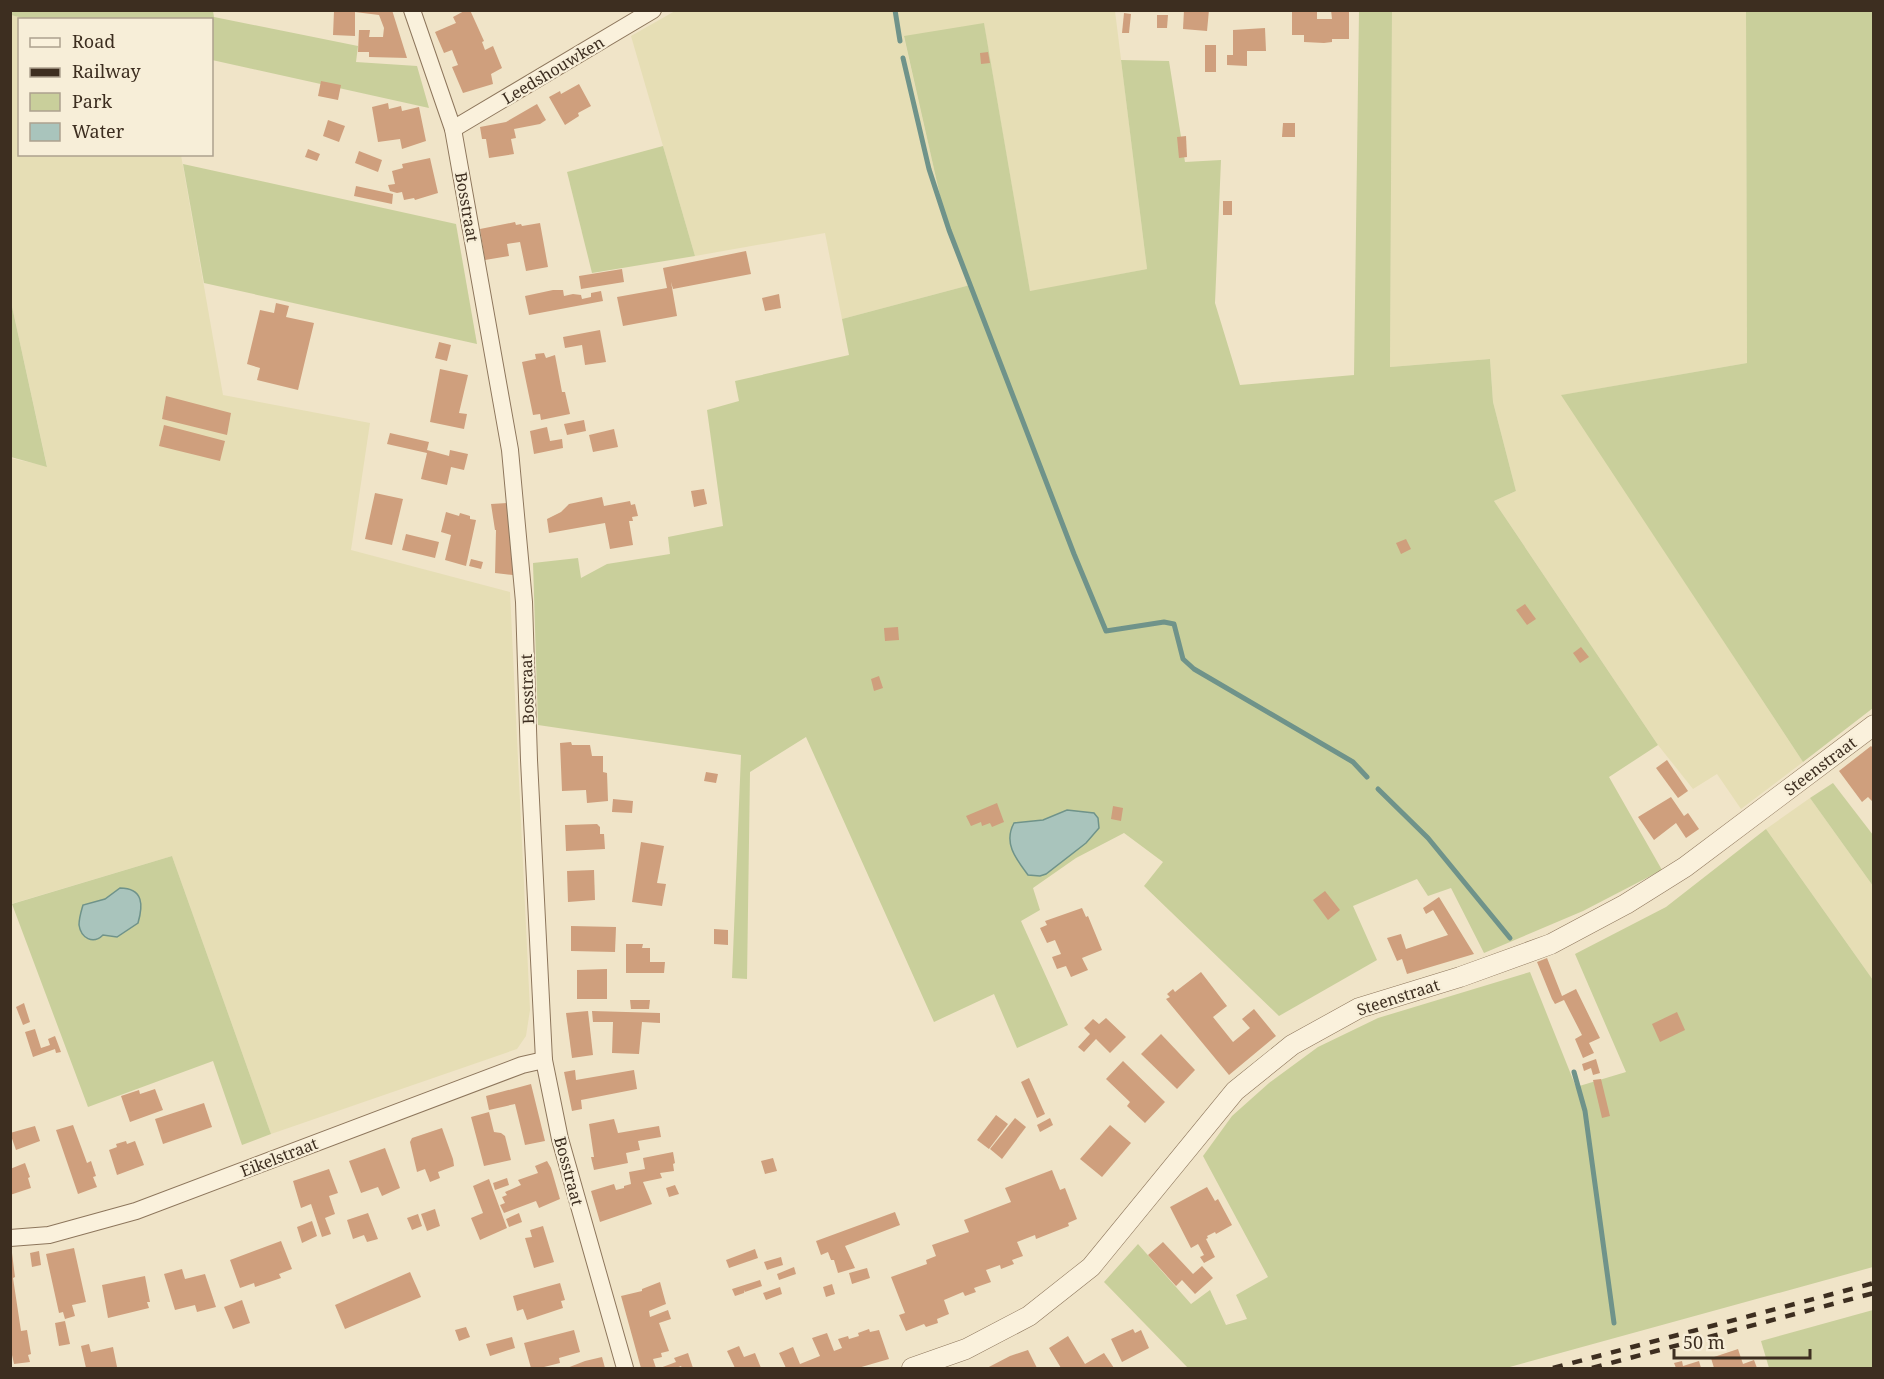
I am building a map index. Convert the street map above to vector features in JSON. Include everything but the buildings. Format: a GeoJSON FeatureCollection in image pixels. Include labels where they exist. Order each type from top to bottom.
{"type":"FeatureCollection","features":[{"type":"Feature","properties":{"kind":"street","name":"Bosstraat"},"geometry":{"type":"LineString","coordinates":[[412,10],[453,129],[510,450],[524,602],[529,760],[544,1060],[560,1139],[625,1368]]}},
{"type":"Feature","properties":{"kind":"street","name":"Leedshouwken"},"geometry":{"type":"LineString","coordinates":[[453,129],[652,10]]}},
{"type":"Feature","properties":{"kind":"street","name":"Steenstraat"},"geometry":{"type":"LineString","coordinates":[[912,1368],[966,1349],[1029,1316],[1091,1267],[1235,1091],[1293,1045],[1359,1008],[1460,977],[1551,944],[1626,904],[1685,867],[1874,725]]}},
{"type":"Feature","properties":{"kind":"street","name":"Eikelstraat"},"geometry":{"type":"LineString","coordinates":[[10,1238],[50,1235],[136,1211],[522,1065],[544,1060]]}},
{"type":"Feature","properties":{"kind":"shaded area"},"geometry":{"type":"Polygon","coordinates":[[[675,11],[1115,11],[1147,269],[1030,292],[984,24],[904,37],[943,209],[970,285],[842,319],[825,233],[695,256],[631,36],[675,11]]]}},
{"type":"Feature","properties":{"kind":"shaded area"},"geometry":{"type":"Polygon","coordinates":[[[1392,11],[1746,11],[1747,363],[1562,395],[1803,762],[1741,809],[1717,774],[1693,789],[1658,745],[1494,501],[1516,491],[1493,402],[1490,359],[1390,367],[1392,11]]]}},
{"type":"Feature","properties":{"kind":"shaded area"},"geometry":{"type":"Polygon","coordinates":[[[11,15],[26,18],[18,18],[18,156],[181,156],[223,395],[370,423],[351,550],[510,592],[530,1010],[526,1036],[517,1049],[271,1134],[172,856],[11,904],[10,458],[47,466],[11,302],[11,15]]]}},
{"type":"Feature","properties":{"kind":"shaded area"},"geometry":{"type":"Polygon","coordinates":[[[1810,798],[1873,886],[1873,980],[1766,829],[1810,798]]]}},
{"type":"Feature","properties":{"kind":"green space"},"geometry":{"type":"Polygon","coordinates":[[[11,10],[213,11],[214,17],[358,46],[356,62],[417,66],[429,108],[213,60],[213,18],[23,18],[11,15],[11,10]]]}},
{"type":"Feature","properties":{"kind":"green space"},"geometry":{"type":"Polygon","coordinates":[[[1359,11],[1392,11],[1390,367],[1490,359],[1493,402],[1516,491],[1494,501],[1658,745],[1609,777],[1662,870],[1583,911],[1484,953],[1451,888],[1428,896],[1417,879],[1353,906],[1377,960],[1279,1016],[1144,886],[1163,862],[1124,833],[1076,858],[1033,888],[1040,910],[1021,921],[1068,1025],[1017,1048],[994,994],[934,1022],[806,737],[750,772],[747,979],[732,978],[741,755],[538,725],[533,563],[578,558],[581,578],[607,564],[670,554],[668,537],[723,526],[707,410],[739,401],[735,381],[849,355],[842,319],[970,285],[943,209],[904,36],[984,23],[1030,291],[1147,269],[1121,60],[1169,61],[1185,162],[1221,160],[1215,303],[1240,385],[1354,375],[1359,11]]]}},
{"type":"Feature","properties":{"kind":"green space"},"geometry":{"type":"Polygon","coordinates":[[[1746,11],[1873,11],[1873,708],[1803,762],[1561,395],[1747,363],[1746,11]]]}},
{"type":"Feature","properties":{"kind":"green space"},"geometry":{"type":"Polygon","coordinates":[[[663,146],[695,256],[592,273],[567,172],[663,146]]]}},
{"type":"Feature","properties":{"kind":"green space"},"geometry":{"type":"Polygon","coordinates":[[[183,164],[456,224],[477,344],[204,283],[183,164]]]}},
{"type":"Feature","properties":{"kind":"green space"},"geometry":{"type":"Polygon","coordinates":[[[11,302],[47,467],[11,457],[11,302]]]}},
{"type":"Feature","properties":{"kind":"green space"},"geometry":{"type":"Polygon","coordinates":[[[1833,783],[1873,835],[1873,886],[1810,798],[1833,783]]]}},
{"type":"Feature","properties":{"kind":"green space"},"geometry":{"type":"Polygon","coordinates":[[[1766,829],[1873,980],[1873,1267],[1506,1368],[1188,1368],[1104,1282],[1138,1244],[1191,1304],[1210,1290],[1226,1325],[1247,1319],[1236,1295],[1268,1277],[1203,1156],[1232,1116],[1269,1083],[1318,1047],[1378,1018],[1530,972],[1576,1087],[1626,1072],[1575,954],[1666,907],[1766,829]]]}},
{"type":"Feature","properties":{"kind":"green space"},"geometry":{"type":"Polygon","coordinates":[[[172,856],[271,1134],[242,1145],[213,1061],[88,1107],[12,904],[172,856]]]}},
{"type":"Feature","properties":{"kind":"green space"},"geometry":{"type":"Polygon","coordinates":[[[1873,1310],[1873,1368],[1769,1368],[1761,1341],[1873,1310]]]}},
{"type":"Feature","properties":{"kind":"water"},"geometry":{"type":"Polygon","coordinates":[[[1067,810],[1094,813],[1098,818],[1099,828],[1086,843],[1046,874],[1028,875],[1015,857],[1010,844],[1014,823],[1043,820],[1067,810]]]}},
{"type":"Feature","properties":{"kind":"water"},"geometry":{"type":"Polygon","coordinates":[[[120,888],[134,891],[138,895],[141,910],[138,923],[117,937],[103,935],[92,940],[85,937],[79,925],[83,905],[105,899],[120,888]]]}},
{"type":"Feature","properties":{"kind":"waterway"},"geometry":{"type":"LineString","coordinates":[[895,10],[900,41]]}},
{"type":"Feature","properties":{"kind":"waterway"},"geometry":{"type":"LineString","coordinates":[[903,58],[929,169],[949,230],[1106,631],[1164,622],[1174,624],[1183,659],[1194,669],[1353,762],[1367,777]]}},
{"type":"Feature","properties":{"kind":"waterway"},"geometry":{"type":"LineString","coordinates":[[1378,789],[1428,838],[1510,938]]}},
{"type":"Feature","properties":{"kind":"waterway"},"geometry":{"type":"LineString","coordinates":[[1574,1072],[1585,1111],[1614,1323]]}},
{"type":"Feature","properties":{"kind":"railway"},"geometry":{"type":"LineString","coordinates":[[1553,1368],[1874,1283]]}},
{"type":"Feature","properties":{"kind":"railway"},"geometry":{"type":"LineString","coordinates":[[1592,1368],[1874,1293]]}}]}
